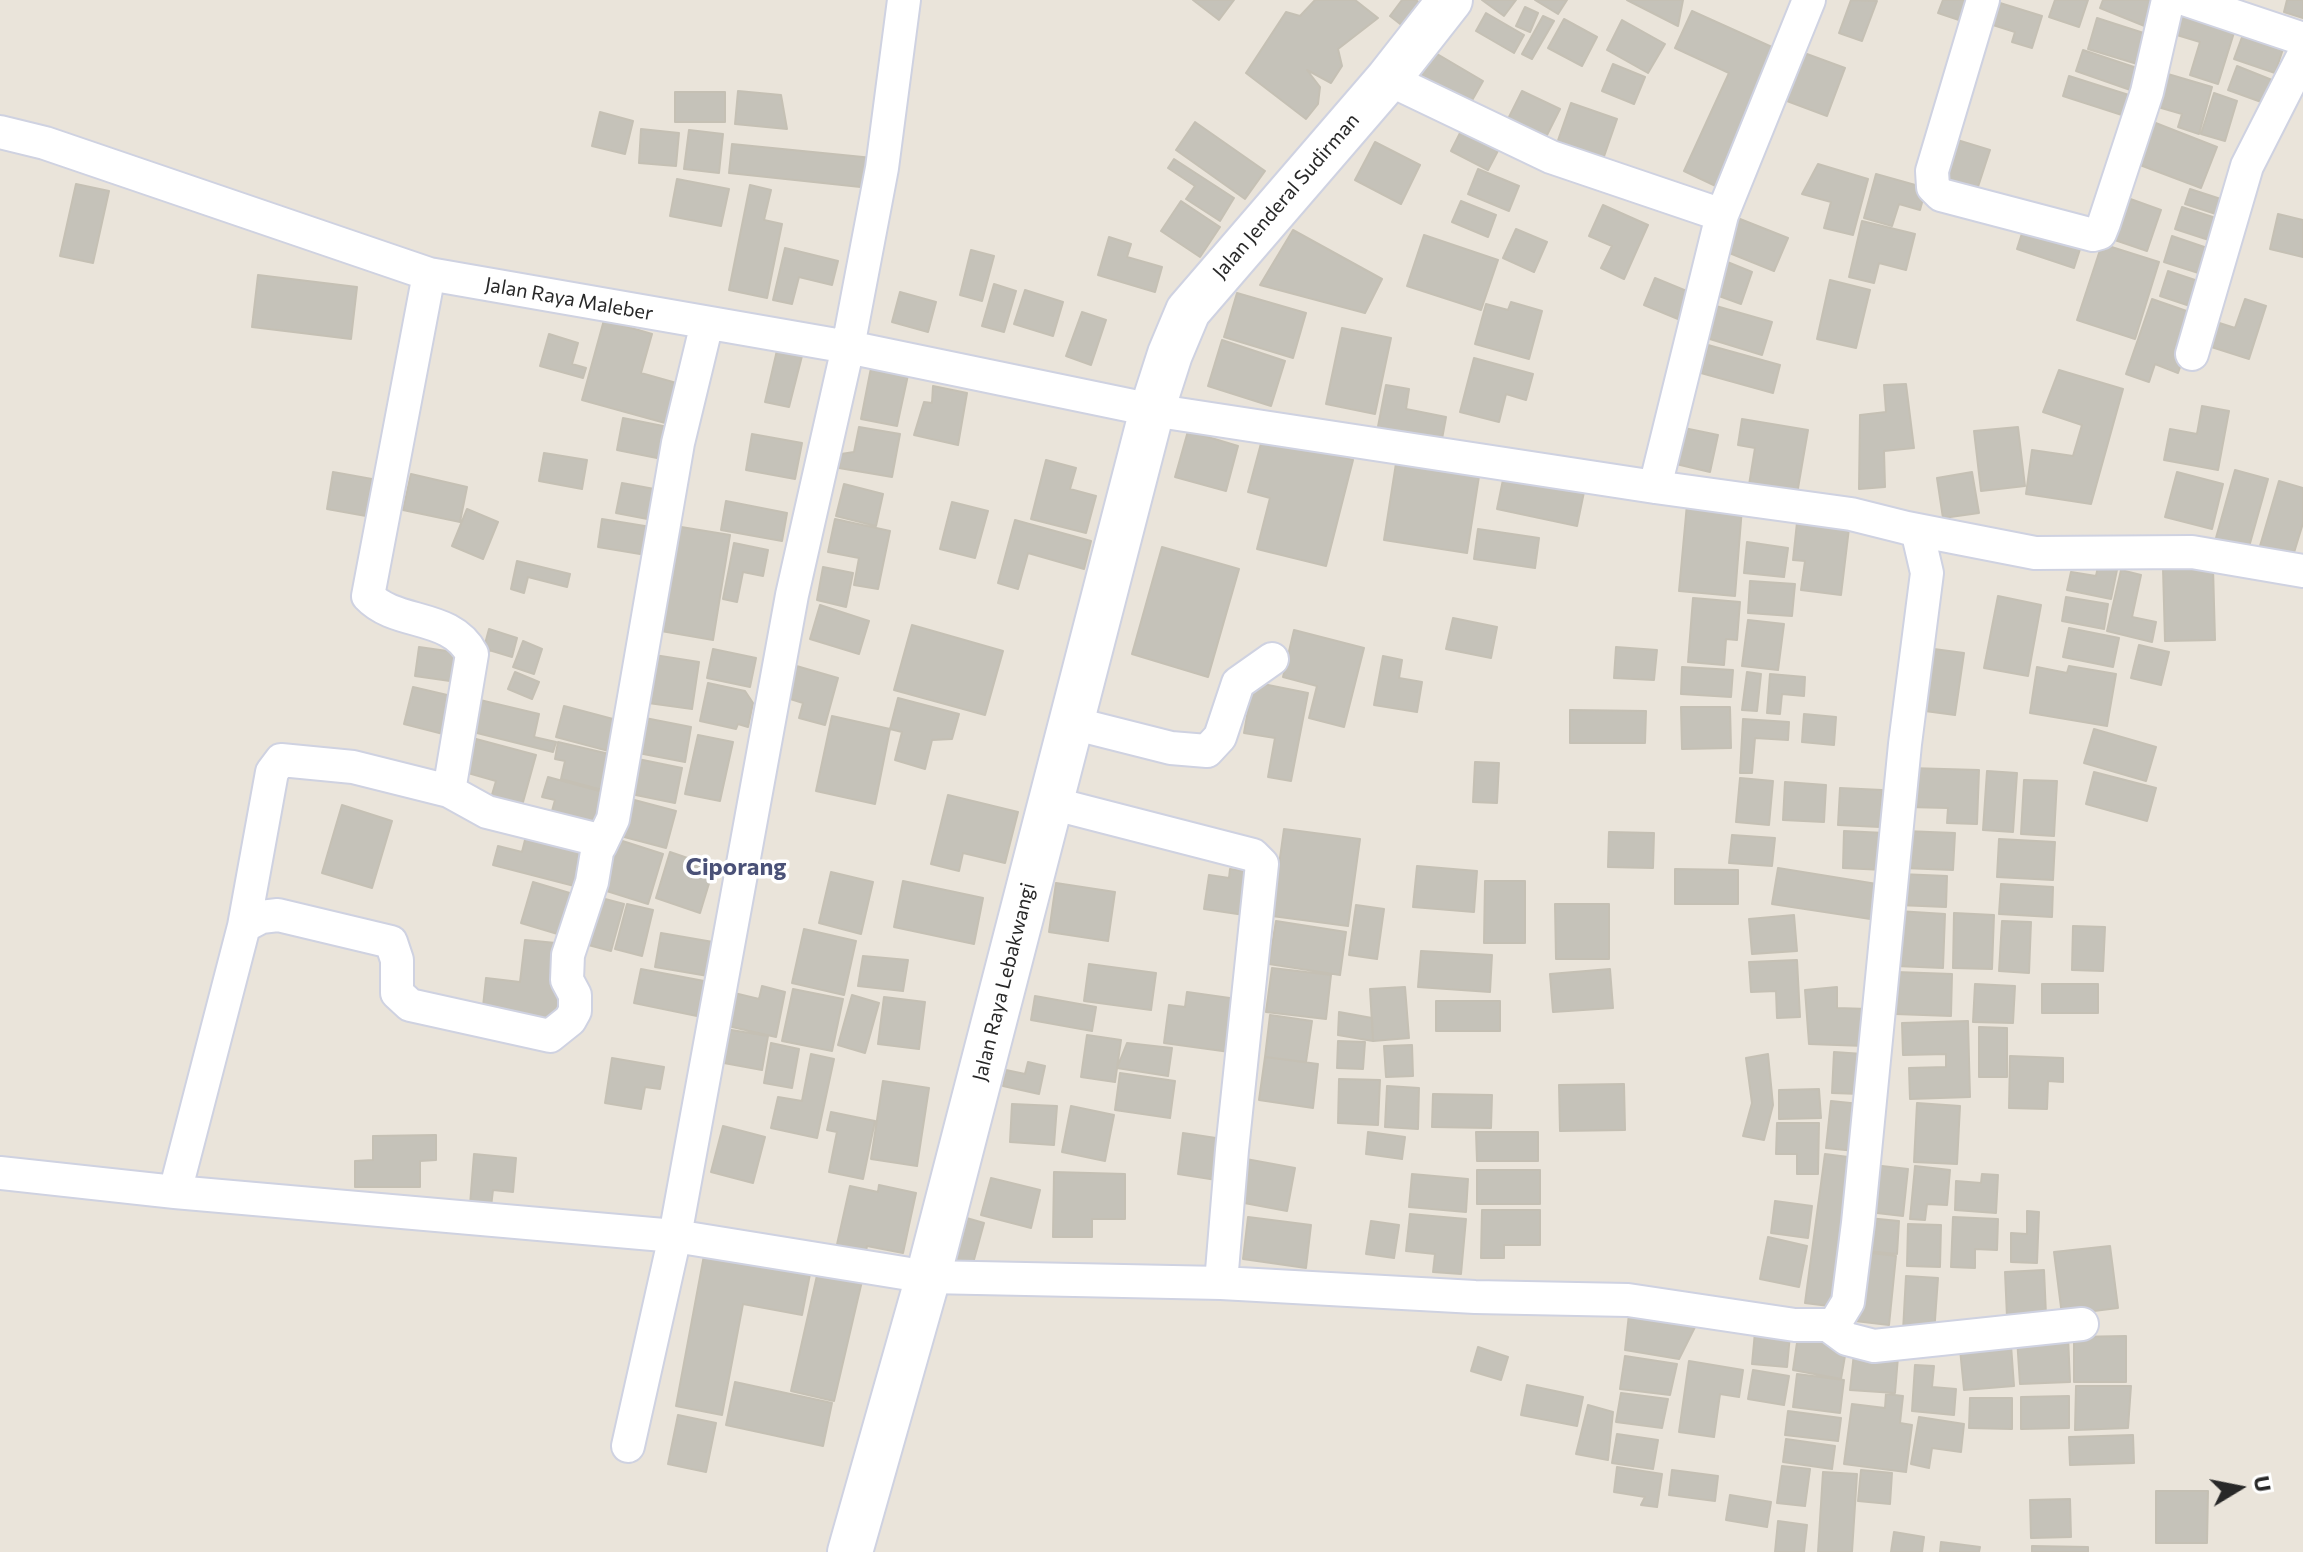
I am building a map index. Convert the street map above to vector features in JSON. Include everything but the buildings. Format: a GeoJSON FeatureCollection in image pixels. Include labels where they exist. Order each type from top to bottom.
{"type":"FeatureCollection","features":[{"type":"Feature","properties":{"kind":"main road","name":"Jalan Jenderal Sudirman"},"geometry":{"type":"LineString","coordinates":[[1152,410],[1188,311],[1388,79],[1450,0]]}},
{"type":"Feature","properties":{"kind":"main road","name":"Jalan Raya Lebakwangi"},"geometry":{"type":"LineString","coordinates":[[850,1552],[928,1277],[1152,410]]}},
{"type":"Feature","properties":{"kind":"street"},"geometry":{"type":"LineString","coordinates":[[628,1446],[675,1236],[792,595],[848,347],[882,168],[904,0]]}},
{"type":"Feature","properties":{"kind":"street"},"geometry":{"type":"LineString","coordinates":[[1655,487],[1722,215],[1809,0]]}},
{"type":"Feature","properties":{"kind":"street"},"geometry":{"type":"LineString","coordinates":[[1983,0],[1932,171],[1933,187],[1941,195],[2093,235],[2100,233],[2104,223],[2147,92],[2168,0]]}},
{"type":"Feature","properties":{"kind":"street"},"geometry":{"type":"LineString","coordinates":[[2187,0],[2303,39]]}},
{"type":"Feature","properties":{"kind":"street"},"geometry":{"type":"LineString","coordinates":[[2192,354],[2247,166],[2303,56]]}},
{"type":"Feature","properties":{"kind":"street"},"geometry":{"type":"LineString","coordinates":[[1388,79],[1551,157],[1722,215]]}},
{"type":"Feature","properties":{"kind":"street","name":"Jalan Raya Maleber"},"geometry":{"type":"LineString","coordinates":[[0,132],[45,143],[429,274],[848,347],[1152,410],[1851,514],[2035,553],[2192,552],[2303,571]]}},
{"type":"Feature","properties":{"kind":"street"},"geometry":{"type":"LineString","coordinates":[[429,274],[368,596],[383,607],[453,632],[465,639],[472,654],[449,791]]}},
{"type":"Feature","properties":{"kind":"street"},"geometry":{"type":"LineString","coordinates":[[244,926],[261,917],[278,915],[391,942],[397,960],[397,993],[410,1005],[550,1036],[570,1020],[575,1011],[575,995],[567,980],[568,955],[592,882],[600,846],[613,819],[678,443],[707,323]]}},
{"type":"Feature","properties":{"kind":"street"},"geometry":{"type":"LineString","coordinates":[[0,1173],[175,1192],[675,1236],[928,1277],[1221,1283],[1475,1297],[1628,1300],[1795,1325],[1834,1325],[1848,1302],[1905,744],[1927,573],[1917,530],[1907,528]]}},
{"type":"Feature","properties":{"kind":"street"},"geometry":{"type":"LineString","coordinates":[[1072,723],[1171,748],[1207,751],[1220,737],[1238,683],[1272,659]]}},
{"type":"Feature","properties":{"kind":"street"},"geometry":{"type":"LineString","coordinates":[[175,1192],[244,926],[272,772],[281,760],[288,758],[353,767],[449,791],[487,812],[599,840],[600,846]]}},
{"type":"Feature","properties":{"kind":"street"},"geometry":{"type":"LineString","coordinates":[[1051,803],[1253,855],[1262,864],[1221,1283]]}},
{"type":"Feature","properties":{"kind":"street"},"geometry":{"type":"LineString","coordinates":[[1828,1325],[1847,1339],[1874,1346],[2082,1324]]}},
{"type":"Feature","properties":{"kind":"district","name":"Ciporang"},"geometry":{"type":"Point","coordinates":[736,867]}}]}
